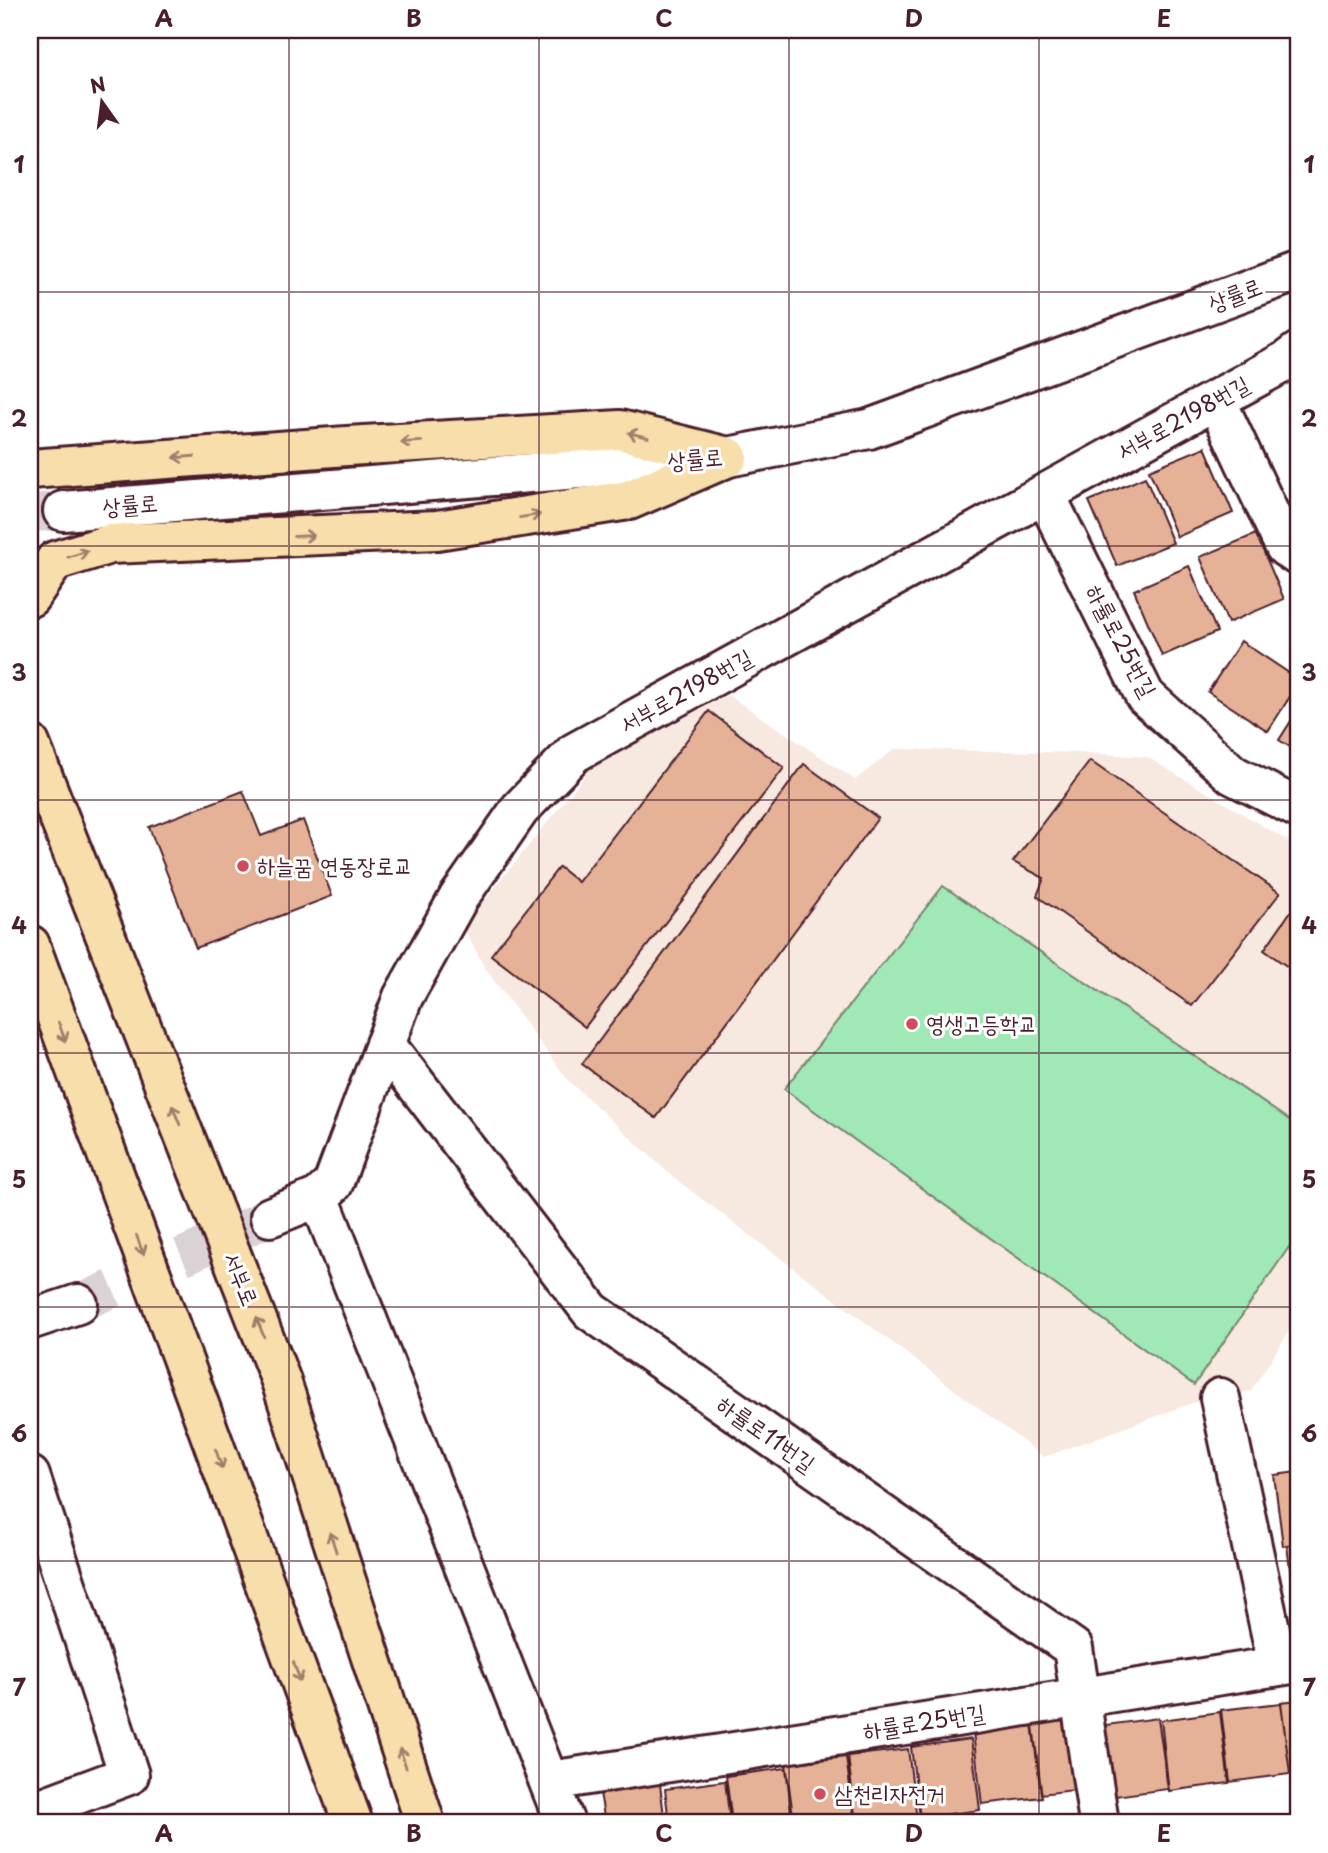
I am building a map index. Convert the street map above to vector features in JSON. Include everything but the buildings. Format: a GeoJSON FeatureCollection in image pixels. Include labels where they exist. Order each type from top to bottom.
{"type":"FeatureCollection","features":[{"type":"Feature","properties":{"kind":"main road"},"geometry":{"type":"LineString","coordinates":[[30,469],[620,430],[728,457]]}},
{"type":"Feature","properties":{"kind":"main road"},"geometry":{"type":"LineString","coordinates":[[30,450],[78,465]]}},
{"type":"Feature","properties":{"kind":"main road"},"geometry":{"type":"LineString","coordinates":[[30,597],[55,561],[110,544],[437,530],[629,500],[728,457]]}},
{"type":"Feature","properties":{"kind":"main road","name":"서부로"},"geometry":{"type":"LineString","coordinates":[[30,744],[281,1381],[425,1823]]}},
{"type":"Feature","properties":{"kind":"main road"},"geometry":{"type":"LineString","coordinates":[[30,945],[352,1823]]}},
{"type":"Feature","properties":{"kind":"street","name":"상률로"},"geometry":{"type":"LineString","coordinates":[[62,511],[728,457],[869,429],[1298,271]]}},
{"type":"Feature","properties":{"kind":"street","name":"서부로2198번길"},"geometry":{"type":"LineString","coordinates":[[319,1197],[333,1184],[403,997],[459,897],[520,809],[573,753],[1216,400],[1298,352]]}},
{"type":"Feature","properties":{"kind":"street"},"geometry":{"type":"LineString","coordinates":[[1216,400],[1285,547],[1298,556]]}},
{"type":"Feature","properties":{"kind":"street","name":"하률로25번길"},"geometry":{"type":"LineString","coordinates":[[1045,494],[1146,696],[1233,775],[1298,808]]}},
{"type":"Feature","properties":{"kind":"street","name":"하률로11번길"},"geometry":{"type":"LineString","coordinates":[[384,1044],[591,1311],[1073,1648],[1099,1823]]}},
{"type":"Feature","properties":{"kind":"street"},"geometry":{"type":"LineString","coordinates":[[270,1217],[319,1197],[565,1823]]}},
{"type":"Feature","properties":{"kind":"street"},"geometry":{"type":"LineString","coordinates":[[30,1320],[78,1304]]}},
{"type":"Feature","properties":{"kind":"street"},"geometry":{"type":"LineString","coordinates":[[1220,1398],[1288,1664]]}},
{"type":"Feature","properties":{"kind":"street"},"geometry":{"type":"LineString","coordinates":[[30,1476],[129,1776],[30,1812]]}},
{"type":"Feature","properties":{"kind":"street","name":"하률로25번길"},"geometry":{"type":"LineString","coordinates":[[550,1782],[1288,1664]]}},
{"type":"Feature","properties":{"kind":"shaded area","name":"영생고등학교"},"geometry":{"type":"Polygon","coordinates":[[[728,695],[855,780],[895,749],[1147,757],[1298,847],[1298,1317],[1251,1391],[1195,1402],[1044,1457],[673,1177],[568,1080],[485,968],[463,927],[592,767],[728,695]]]}},
{"type":"Feature","properties":{"kind":"green space"},"geometry":{"type":"Polygon","coordinates":[[[943,886],[1298,1126],[1298,1234],[1194,1385],[784,1089],[943,886]]]}},
{"type":"Feature","properties":{"kind":"tunnel"},"geometry":{"type":"LineString","coordinates":[[30,513],[63,511]]}},
{"type":"Feature","properties":{"kind":"tunnel"},"geometry":{"type":"LineString","coordinates":[[78,1304],[270,1217]]}},
{"type":"Feature","properties":{"kind":"place","name":"하늘꿈 연동장로교"},"geometry":{"type":"Point","coordinates":[243,866]}},
{"type":"Feature","properties":{"kind":"place","name":"영생고등학교"},"geometry":{"type":"Point","coordinates":[912,1024]}},
{"type":"Feature","properties":{"kind":"place","name":"삼천리자전거"},"geometry":{"type":"Point","coordinates":[820,1794]}}]}
